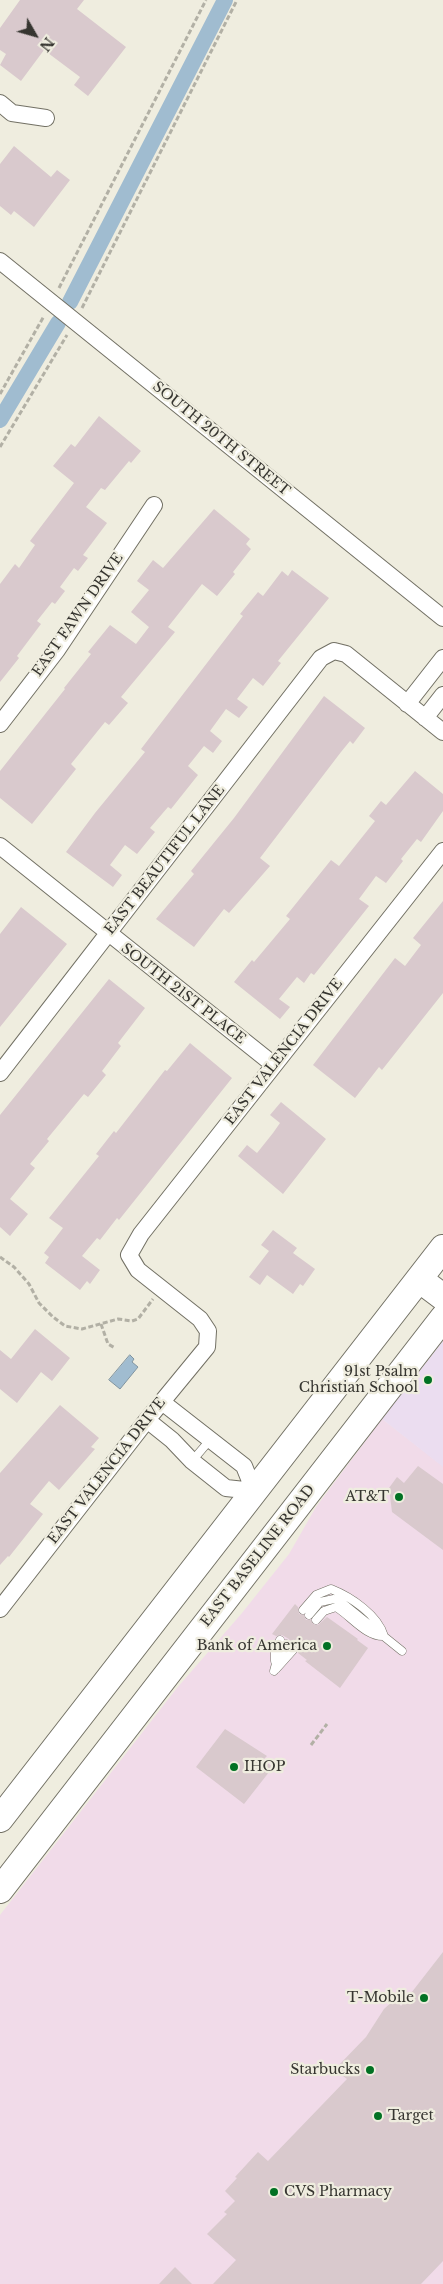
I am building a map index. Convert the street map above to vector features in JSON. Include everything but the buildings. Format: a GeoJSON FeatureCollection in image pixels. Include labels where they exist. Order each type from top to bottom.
{"type":"FeatureCollection","features":[{"type":"Feature","properties":{"kind":"main road"},"geometry":{"type":"LineString","coordinates":[[0,1819],[443,1248]]}},
{"type":"Feature","properties":{"kind":"main road"},"geometry":{"type":"LineString","coordinates":[[419,1279],[443,1297]]}},
{"type":"Feature","properties":{"kind":"main road","name":"EAST BASELINE ROAD"},"geometry":{"type":"LineString","coordinates":[[0,1890],[443,1318]]}},
{"type":"Feature","properties":{"kind":"main road"},"geometry":{"type":"LineString","coordinates":[[254,1491],[288,1517]]}},
{"type":"Feature","properties":{"kind":"street"},"geometry":{"type":"LineString","coordinates":[[0,103],[12,112],[46,118]]}},
{"type":"Feature","properties":{"kind":"street","name":"SOUTH 20TH STREET"},"geometry":{"type":"LineString","coordinates":[[0,260],[443,618]]}},
{"type":"Feature","properties":{"kind":"street","name":"EAST FAWN DRIVE"},"geometry":{"type":"LineString","coordinates":[[0,724],[57,650],[154,504]]}},
{"type":"Feature","properties":{"kind":"street","name":"EAST BEAUTIFUL LANE"},"geometry":{"type":"LineString","coordinates":[[0,1073],[321,658],[334,651],[346,654],[407,704]]}},
{"type":"Feature","properties":{"kind":"street"},"geometry":{"type":"LineString","coordinates":[[443,658],[407,704],[443,732]]}},
{"type":"Feature","properties":{"kind":"street"},"geometry":{"type":"LineString","coordinates":[[425,718],[443,695]]}},
{"type":"Feature","properties":{"kind":"street","name":"SOUTH 21ST PLACE"},"geometry":{"type":"LineString","coordinates":[[0,846],[274,1065]]}},
{"type":"Feature","properties":{"kind":"street","name":"EAST VALENCIA DRIVE"},"geometry":{"type":"LineString","coordinates":[[0,1609],[147,1420],[207,1347],[208,1331],[200,1319],[138,1270],[129,1254],[141,1234],[443,851]]}},
{"type":"Feature","properties":{"kind":"street"},"geometry":{"type":"LineString","coordinates":[[147,1420],[172,1440],[192,1461],[226,1488],[254,1491],[244,1466],[162,1402]]}},
{"type":"Feature","properties":{"kind":"lane"},"geometry":{"type":"LineString","coordinates":[[192,1461],[210,1440]]}},
{"type":"Feature","properties":{"kind":"lane"},"geometry":{"type":"LineString","coordinates":[[309,1615],[320,1602],[334,1599],[340,1601],[402,1651]]}},
{"type":"Feature","properties":{"kind":"lane"},"geometry":{"type":"LineString","coordinates":[[283,1642],[275,1668],[293,1650]]}},
{"type":"Feature","properties":{"kind":"path"},"geometry":{"type":"LineString","coordinates":[[0,394],[54,305],[206,0]]}},
{"type":"Feature","properties":{"kind":"path"},"geometry":{"type":"LineString","coordinates":[[0,447],[74,320],[237,0]]}},
{"type":"Feature","properties":{"kind":"path"},"geometry":{"type":"LineString","coordinates":[[0,1257],[14,1267],[29,1284],[39,1303],[65,1326],[82,1329],[118,1319],[132,1321],[138,1319],[161,1289]]}},
{"type":"Feature","properties":{"kind":"path"},"geometry":{"type":"LineString","coordinates":[[101,1324],[108,1344],[115,1348]]}},
{"type":"Feature","properties":{"kind":"path"},"geometry":{"type":"LineString","coordinates":[[311,1745],[328,1724]]}},
{"type":"Feature","properties":{"kind":"shaded area","name":"91st Psalm Christian School"},"geometry":{"type":"Polygon","coordinates":[[[443,1341],[443,1467],[382,1419],[443,1341]]]}},
{"type":"Feature","properties":{"kind":"shaded area"},"geometry":{"type":"Polygon","coordinates":[[[382,1419],[443,1466],[443,2284],[0,2284],[0,1915],[177,1688],[242,1613],[289,1554],[316,1507],[382,1419]]]}},
{"type":"Feature","properties":{"kind":"water"},"geometry":{"type":"Polygon","coordinates":[[[130,1355],[134,1359],[132,1362],[138,1367],[120,1389],[109,1380],[130,1355]]]}},
{"type":"Feature","properties":{"kind":"waterway"},"geometry":{"type":"LineString","coordinates":[[70,302],[225,0]]}},
{"type":"Feature","properties":{"kind":"waterway"},"geometry":{"type":"LineString","coordinates":[[0,420],[58,323]]}},
{"type":"Feature","properties":{"kind":"place","name":"91st Psalm Christian School"},"geometry":{"type":"Point","coordinates":[428,1380]}},
{"type":"Feature","properties":{"kind":"place","name":"AT&T"},"geometry":{"type":"Point","coordinates":[399,1497]}},
{"type":"Feature","properties":{"kind":"place","name":"Bank of America"},"geometry":{"type":"Point","coordinates":[327,1646]}},
{"type":"Feature","properties":{"kind":"place","name":"IHOP"},"geometry":{"type":"Point","coordinates":[234,1767]}},
{"type":"Feature","properties":{"kind":"place","name":"T-Mobile"},"geometry":{"type":"Point","coordinates":[424,1998]}},
{"type":"Feature","properties":{"kind":"place","name":"Starbucks"},"geometry":{"type":"Point","coordinates":[370,2070]}},
{"type":"Feature","properties":{"kind":"place","name":"Target"},"geometry":{"type":"Point","coordinates":[378,2116]}},
{"type":"Feature","properties":{"kind":"place","name":"CVS Pharmacy"},"geometry":{"type":"Point","coordinates":[274,2192]}}]}
